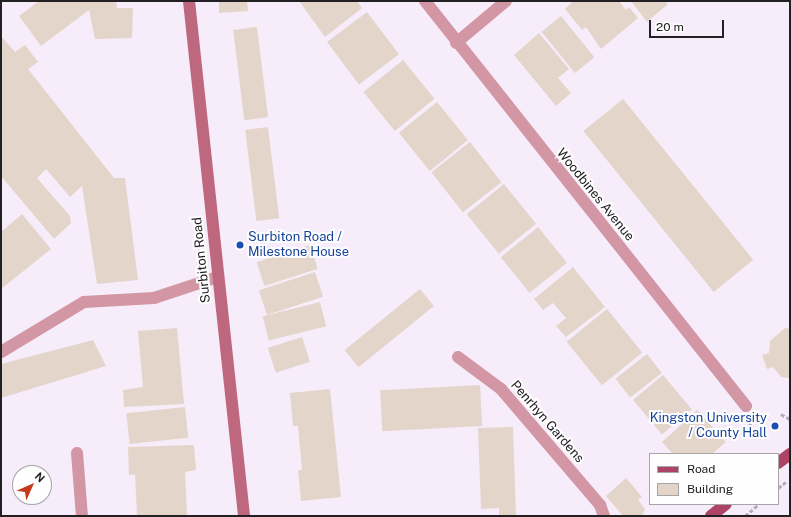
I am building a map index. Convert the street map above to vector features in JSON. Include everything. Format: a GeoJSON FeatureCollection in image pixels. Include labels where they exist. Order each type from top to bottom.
{"type":"FeatureCollection","features":[{"type":"Feature","properties":{"kind":"main road","name":"Surbiton Road"},"geometry":{"type":"LineString","coordinates":[[189,1],[244,516]]}},
{"type":"Feature","properties":{"kind":"main road"},"geometry":{"type":"LineString","coordinates":[[779,462],[790,454]]}},
{"type":"Feature","properties":{"kind":"main road"},"geometry":{"type":"LineString","coordinates":[[711,516],[725,505]]}},
{"type":"Feature","properties":{"kind":"street","name":"Woodbines Avenue"},"geometry":{"type":"LineString","coordinates":[[425,1],[746,406]]}},
{"type":"Feature","properties":{"kind":"street"},"geometry":{"type":"LineString","coordinates":[[456,42],[506,1]]}},
{"type":"Feature","properties":{"kind":"street"},"geometry":{"type":"LineString","coordinates":[[1,352],[84,302],[154,298],[218,277]]}},
{"type":"Feature","properties":{"kind":"street","name":"Penrhyn Gardens"},"geometry":{"type":"LineString","coordinates":[[458,357],[501,390],[600,505],[604,516]]}},
{"type":"Feature","properties":{"kind":"street"},"geometry":{"type":"LineString","coordinates":[[77,453],[82,516]]}},
{"type":"Feature","properties":{"kind":"path"},"geometry":{"type":"LineString","coordinates":[[781,414],[790,419]]}},
{"type":"Feature","properties":{"kind":"path"},"geometry":{"type":"LineString","coordinates":[[779,487],[790,478]]}},
{"type":"Feature","properties":{"kind":"path"},"geometry":{"type":"LineString","coordinates":[[745,516],[758,505]]}},
{"type":"Feature","properties":{"kind":"building"},"geometry":{"type":"Polygon","coordinates":[[[39,1],[116,1],[117,8],[133,8],[132,38],[95,39],[89,10],[41,46],[19,16],[39,1]]]}},
{"type":"Feature","properties":{"kind":"building"},"geometry":{"type":"Polygon","coordinates":[[[219,1],[247,1],[248,11],[219,13],[219,1]]]}},
{"type":"Feature","properties":{"kind":"building"},"geometry":{"type":"Polygon","coordinates":[[[299,1],[357,1],[362,8],[325,37],[299,1]]]}},
{"type":"Feature","properties":{"kind":"building"},"geometry":{"type":"Polygon","coordinates":[[[573,1],[619,1],[626,10],[629,7],[638,18],[601,49],[586,27],[582,30],[565,9],[573,1]]]}},
{"type":"Feature","properties":{"kind":"building"},"geometry":{"type":"Polygon","coordinates":[[[631,1],[665,1],[668,4],[647,22],[631,1]]]}},
{"type":"Feature","properties":{"kind":"building"},"geometry":{"type":"Polygon","coordinates":[[[367,12],[399,54],[359,84],[327,42],[367,12]]]}},
{"type":"Feature","properties":{"kind":"building"},"geometry":{"type":"Polygon","coordinates":[[[561,16],[594,57],[575,73],[542,32],[561,16]]]}},
{"type":"Feature","properties":{"kind":"building"},"geometry":{"type":"Polygon","coordinates":[[[257,27],[268,117],[244,120],[233,30],[257,27]]]}},
{"type":"Feature","properties":{"kind":"building"},"geometry":{"type":"Polygon","coordinates":[[[539,33],[569,69],[558,78],[571,93],[556,106],[514,55],[539,33]]]}},
{"type":"Feature","properties":{"kind":"building"},"geometry":{"type":"Polygon","coordinates":[[[1,36],[15,52],[25,45],[38,62],[28,69],[114,178],[125,178],[138,280],[97,284],[82,186],[70,197],[46,169],[37,178],[70,216],[71,223],[54,239],[1,176],[1,36]]]}},
{"type":"Feature","properties":{"kind":"building"},"geometry":{"type":"Polygon","coordinates":[[[403,60],[434,99],[395,131],[363,92],[403,60]]]}},
{"type":"Feature","properties":{"kind":"building"},"geometry":{"type":"Polygon","coordinates":[[[623,99],[753,260],[714,292],[583,131],[623,99]]]}},
{"type":"Feature","properties":{"kind":"building"},"geometry":{"type":"Polygon","coordinates":[[[437,102],[468,140],[430,171],[399,133],[437,102]]]}},
{"type":"Feature","properties":{"kind":"building"},"geometry":{"type":"Polygon","coordinates":[[[268,127],[279,218],[256,221],[245,130],[268,127]]]}},
{"type":"Feature","properties":{"kind":"building"},"geometry":{"type":"Polygon","coordinates":[[[470,142],[501,182],[463,212],[431,172],[470,142]]]}},
{"type":"Feature","properties":{"kind":"building"},"geometry":{"type":"Polygon","coordinates":[[[504,184],[536,224],[499,254],[467,214],[504,184]]]}},
{"type":"Feature","properties":{"kind":"building"},"geometry":{"type":"Polygon","coordinates":[[[22,214],[51,249],[1,289],[1,232],[22,214]]]}},
{"type":"Feature","properties":{"kind":"building"},"geometry":{"type":"Polygon","coordinates":[[[538,227],[567,263],[530,293],[501,257],[538,227]]]}},
{"type":"Feature","properties":{"kind":"building"},"geometry":{"type":"Polygon","coordinates":[[[310,245],[318,269],[264,286],[257,262],[310,245]]]}},
{"type":"Feature","properties":{"kind":"building"},"geometry":{"type":"Polygon","coordinates":[[[573,267],[605,307],[566,337],[556,326],[566,318],[553,303],[543,310],[534,299],[573,267]]]}},
{"type":"Feature","properties":{"kind":"building"},"geometry":{"type":"Polygon","coordinates":[[[315,272],[323,297],[267,315],[259,290],[315,272]]]}},
{"type":"Feature","properties":{"kind":"building"},"geometry":{"type":"Polygon","coordinates":[[[420,289],[434,306],[358,367],[345,350],[420,289]]]}},
{"type":"Feature","properties":{"kind":"building"},"geometry":{"type":"Polygon","coordinates":[[[320,302],[326,326],[269,341],[263,316],[320,302]]]}},
{"type":"Feature","properties":{"kind":"building"},"geometry":{"type":"Polygon","coordinates":[[[607,309],[642,353],[602,385],[567,342],[607,309]]]}},
{"type":"Feature","properties":{"kind":"building"},"geometry":{"type":"Polygon","coordinates":[[[177,328],[184,404],[124,407],[123,390],[143,387],[138,331],[177,328]]]}},
{"type":"Feature","properties":{"kind":"building"},"geometry":{"type":"Polygon","coordinates":[[[785,328],[790,329],[790,378],[781,377],[773,367],[767,369],[762,355],[769,353],[770,341],[785,328]]]}},
{"type":"Feature","properties":{"kind":"building"},"geometry":{"type":"Polygon","coordinates":[[[302,337],[310,362],[276,373],[268,348],[302,337]]]}},
{"type":"Feature","properties":{"kind":"building"},"geometry":{"type":"Polygon","coordinates":[[[93,340],[106,366],[1,398],[1,364],[93,340]]]}},
{"type":"Feature","properties":{"kind":"building"},"geometry":{"type":"Polygon","coordinates":[[[647,354],[662,373],[630,398],[615,379],[647,354]]]}},
{"type":"Feature","properties":{"kind":"building"},"geometry":{"type":"Polygon","coordinates":[[[663,375],[692,409],[662,435],[633,400],[663,375]]]}},
{"type":"Feature","properties":{"kind":"building"},"geometry":{"type":"Polygon","coordinates":[[[480,385],[482,426],[382,431],[380,390],[480,385]]]}},
{"type":"Feature","properties":{"kind":"building"},"geometry":{"type":"Polygon","coordinates":[[[330,389],[341,497],[301,501],[298,470],[302,470],[298,426],[293,426],[290,393],[330,389]]]}},
{"type":"Feature","properties":{"kind":"building"},"geometry":{"type":"Polygon","coordinates":[[[185,407],[188,438],[130,444],[126,413],[185,407]]]}},
{"type":"Feature","properties":{"kind":"building"},"geometry":{"type":"Polygon","coordinates":[[[697,410],[726,442],[713,453],[672,453],[662,442],[697,410]]]}},
{"type":"Feature","properties":{"kind":"building"},"geometry":{"type":"Polygon","coordinates":[[[513,427],[516,516],[499,516],[499,508],[481,509],[478,428],[513,427]]]}},
{"type":"Feature","properties":{"kind":"building"},"geometry":{"type":"Polygon","coordinates":[[[194,445],[196,470],[185,472],[187,516],[137,516],[135,474],[129,475],[128,447],[194,445]]]}},
{"type":"Feature","properties":{"kind":"building"},"geometry":{"type":"Polygon","coordinates":[[[626,478],[642,497],[638,500],[645,509],[642,516],[623,516],[606,496],[626,478]]]}},
{"type":"Feature","properties":{"kind":"place","name":"Surbiton Road / Milestone House"},"geometry":{"type":"Point","coordinates":[240,245]}},
{"type":"Feature","properties":{"kind":"place","name":"Kingston University / County Hall"},"geometry":{"type":"Point","coordinates":[775,426]}}]}
